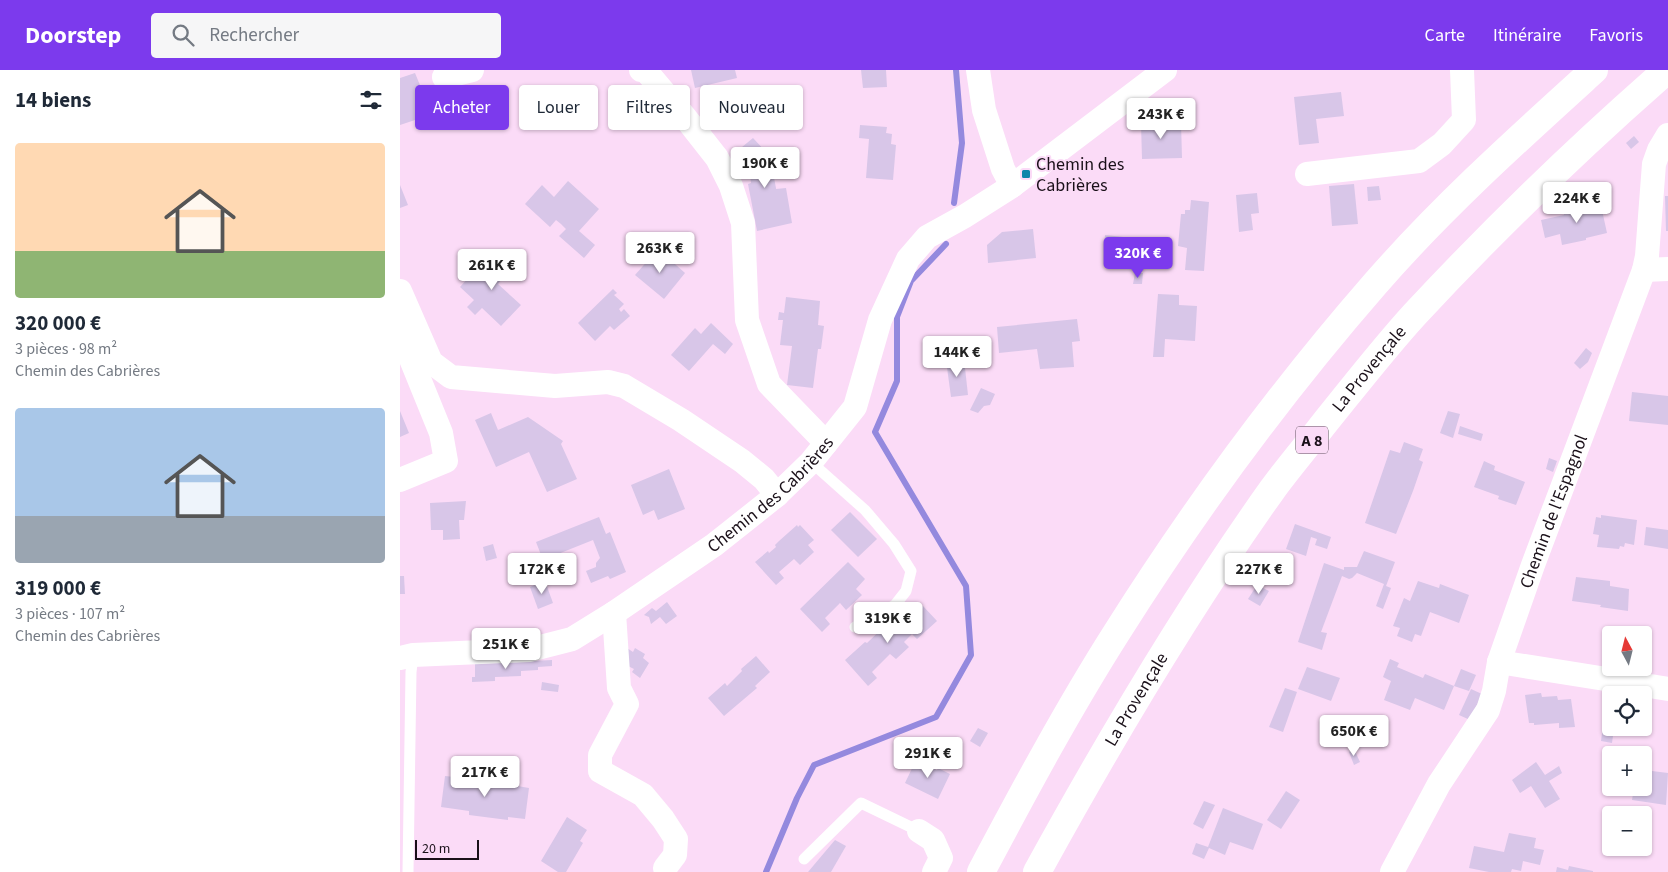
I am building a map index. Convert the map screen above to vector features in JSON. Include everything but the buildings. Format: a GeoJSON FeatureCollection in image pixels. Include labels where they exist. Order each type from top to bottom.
{"type":"FeatureCollection","features":[{"type":"Feature","properties":{"kind":"highway"},"geometry":{"type":"LineString","coordinates":[[981,872],[1052,742],[1116,634],[1177,540],[1233,461],[1279,401],[1377,282],[1448,207],[1520,137],[1594,70]]}},
{"type":"Feature","properties":{"kind":"highway","name":"La Provençale"},"geometry":{"type":"LineString","coordinates":[[1037,872],[1100,758],[1169,644],[1222,562],[1280,480],[1414,316],[1490,235],[1560,166],[1667,70]]}},
{"type":"Feature","properties":{"kind":"street"},"geometry":{"type":"LineString","coordinates":[[444,77],[472,70]]}},
{"type":"Feature","properties":{"kind":"street"},"geometry":{"type":"LineString","coordinates":[[641,70],[646,71],[718,158],[731,186],[744,223],[747,320],[769,384],[826,443]]}},
{"type":"Feature","properties":{"kind":"street"},"geometry":{"type":"LineString","coordinates":[[978,70],[984,110],[1003,169],[1012,186]]}},
{"type":"Feature","properties":{"kind":"street","name":"Chemin des Cabrières"},"geometry":{"type":"LineString","coordinates":[[407,657],[529,650],[572,639],[614,613],[714,545],[777,495],[811,462],[855,407],[880,320],[908,259],[927,237],[965,216],[1012,186],[1165,70]]}},
{"type":"Feature","properties":{"kind":"street"},"geometry":{"type":"LineString","coordinates":[[1307,174],[1419,161],[1442,144],[1464,120],[1462,70]]}},
{"type":"Feature","properties":{"kind":"street","name":"Chemin de l'Espagnol"},"geometry":{"type":"LineString","coordinates":[[1392,872],[1439,784],[1488,710],[1499,662],[1533,565],[1644,270],[1647,256],[1654,164],[1659,150],[1668,135]]}},
{"type":"Feature","properties":{"kind":"street"},"geometry":{"type":"LineString","coordinates":[[1644,270],[1668,269]]}},
{"type":"Feature","properties":{"kind":"street"},"geometry":{"type":"LineString","coordinates":[[400,291],[432,362],[451,377],[555,386],[608,382],[624,386],[681,420],[742,461],[764,480],[777,495]]}},
{"type":"Feature","properties":{"kind":"street"},"geometry":{"type":"LineString","coordinates":[[400,332],[441,432],[446,461],[400,480]]}},
{"type":"Feature","properties":{"kind":"street"},"geometry":{"type":"LineString","coordinates":[[614,613],[619,688],[627,704],[600,755],[600,771],[643,795],[663,819],[676,839],[675,855],[665,868]]}},
{"type":"Feature","properties":{"kind":"street"},"geometry":{"type":"LineString","coordinates":[[1499,662],[1668,689]]}},
{"type":"Feature","properties":{"kind":"street"},"geometry":{"type":"LineString","coordinates":[[919,831],[933,840],[940,858],[934,872]]}},
{"type":"Feature","properties":{"kind":"lane"},"geometry":{"type":"LineString","coordinates":[[811,462],[865,510],[894,544],[911,571],[906,591],[895,605],[855,627]]}},
{"type":"Feature","properties":{"kind":"lane"},"geometry":{"type":"LineString","coordinates":[[407,657],[411,672],[408,872]]}},
{"type":"Feature","properties":{"kind":"lane"},"geometry":{"type":"LineString","coordinates":[[804,859],[861,803],[919,831]]}},
{"type":"Feature","properties":{"kind":"waterway"},"geometry":{"type":"LineString","coordinates":[[954,203],[962,143],[956,70]]}},
{"type":"Feature","properties":{"kind":"waterway"},"geometry":{"type":"LineString","coordinates":[[766,872],[797,798],[814,765],[936,717],[971,655],[966,586],[875,432],[897,381],[897,317],[911,281],[946,244]]}},
{"type":"Feature","properties":{"kind":"place","name":"Chemin des Cabrières"},"geometry":{"type":"Point","coordinates":[1026,174]}}]}
